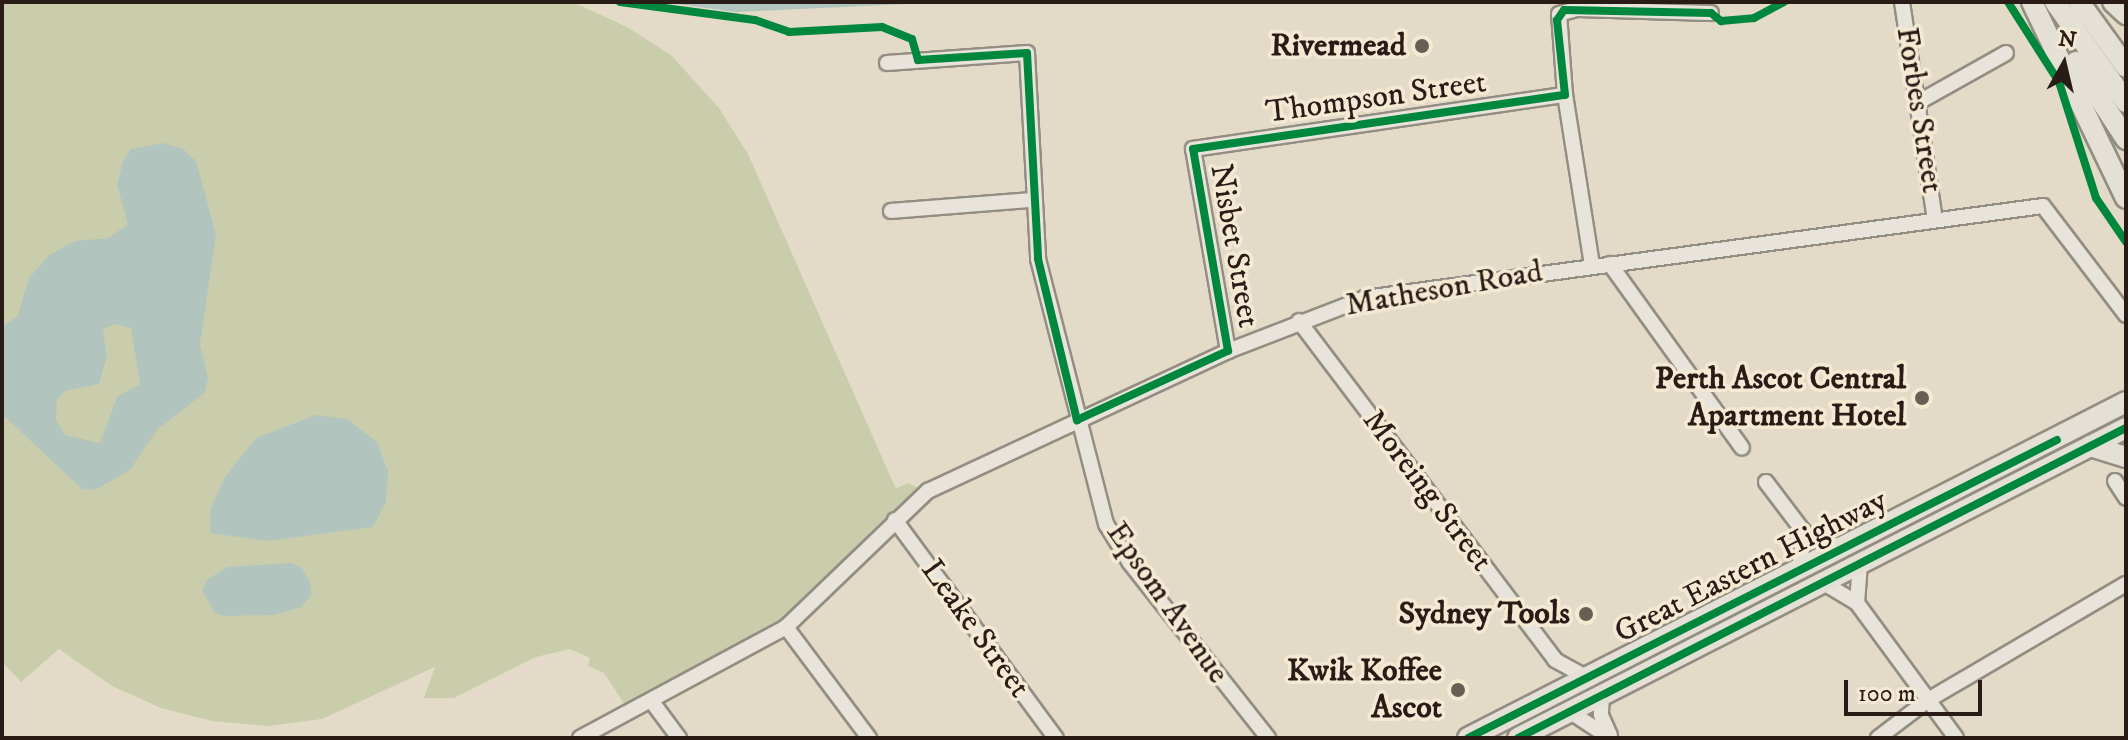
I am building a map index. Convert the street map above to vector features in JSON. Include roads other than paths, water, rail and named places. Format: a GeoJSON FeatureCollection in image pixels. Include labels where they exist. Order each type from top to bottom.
{"type":"FeatureCollection","features":[{"type":"Feature","properties":{"kind":"highway"},"geometry":{"type":"LineString","coordinates":[[2034,2],[2126,139]]}},
{"type":"Feature","properties":{"kind":"highway"},"geometry":{"type":"LineString","coordinates":[[2034,2],[2126,198]]}},
{"type":"Feature","properties":{"kind":"highway"},"geometry":{"type":"LineString","coordinates":[[2055,2],[2126,102]]}},
{"type":"Feature","properties":{"kind":"highway"},"geometry":{"type":"LineString","coordinates":[[2079,2],[2126,67]]}},
{"type":"Feature","properties":{"kind":"highway"},"geometry":{"type":"LineString","coordinates":[[2094,2],[2126,47]]}},
{"type":"Feature","properties":{"kind":"highway"},"geometry":{"type":"LineString","coordinates":[[2113,2],[2126,14]]}},
{"type":"Feature","properties":{"kind":"highway"},"geometry":{"type":"LineString","coordinates":[[2057,440],[2126,391]]}},
{"type":"Feature","properties":{"kind":"highway","name":"Great Eastern Highway"},"geometry":{"type":"LineString","coordinates":[[1468,738],[1842,546],[2057,440],[2126,402]]}},
{"type":"Feature","properties":{"kind":"highway","name":"Great Eastern Highway"},"geometry":{"type":"LineString","coordinates":[[1518,738],[2126,428]]}},
{"type":"Feature","properties":{"kind":"highway"},"geometry":{"type":"LineString","coordinates":[[2090,446],[2126,457]]}},
{"type":"Feature","properties":{"kind":"highway"},"geometry":{"type":"LineString","coordinates":[[1888,524],[1911,522],[2001,479],[2008,480],[2009,488]]}},
{"type":"Feature","properties":{"kind":"highway"},"geometry":{"type":"LineString","coordinates":[[1659,642],[1658,653],[1666,656],[1768,604],[1791,598]]}},
{"type":"Feature","properties":{"kind":"street","name":"Forbes Street"},"geometry":{"type":"LineString","coordinates":[[1902,2],[1935,219]]}},
{"type":"Feature","properties":{"kind":"street"},"geometry":{"type":"LineString","coordinates":[[1592,265],[1565,95],[1557,20],[1564,10],[1711,13]]}},
{"type":"Feature","properties":{"kind":"street","name":"Epsom Avenue"},"geometry":{"type":"LineString","coordinates":[[887,63],[1027,53],[1031,66],[1032,200],[1038,259],[1106,524],[1130,563],[1268,738]]}},
{"type":"Feature","properties":{"kind":"street"},"geometry":{"type":"LineString","coordinates":[[1917,103],[2006,53]]}},
{"type":"Feature","properties":{"kind":"street","name":"Thompson Street"},"geometry":{"type":"LineString","coordinates":[[1193,149],[1565,95]]}},
{"type":"Feature","properties":{"kind":"street","name":"Nisbet Street"},"geometry":{"type":"LineString","coordinates":[[1193,149],[1228,351]]}},
{"type":"Feature","properties":{"kind":"street"},"geometry":{"type":"LineString","coordinates":[[891,211],[1032,200]]}},
{"type":"Feature","properties":{"kind":"street","name":"Matheson Road"},"geometry":{"type":"LineString","coordinates":[[580,738],[653,703],[786,627],[848,572],[895,520],[928,491],[1228,351],[1365,298],[2043,206],[2126,315]]}},
{"type":"Feature","properties":{"kind":"street"},"geometry":{"type":"LineString","coordinates":[[1610,264],[1742,448]]}},
{"type":"Feature","properties":{"kind":"street","name":"Moreing Street"},"geometry":{"type":"LineString","coordinates":[[1299,321],[1555,660],[1587,678]]}},
{"type":"Feature","properties":{"kind":"street"},"geometry":{"type":"LineString","coordinates":[[2115,481],[2126,498]]}},
{"type":"Feature","properties":{"kind":"street"},"geometry":{"type":"LineString","coordinates":[[1766,482],[1804,532],[1824,544],[1842,546]]}},
{"type":"Feature","properties":{"kind":"street","name":"Leake Street"},"geometry":{"type":"LineString","coordinates":[[895,520],[1056,738]]}},
{"type":"Feature","properties":{"kind":"street"},"geometry":{"type":"LineString","coordinates":[[1799,569],[1804,532]]}},
{"type":"Feature","properties":{"kind":"street"},"geometry":{"type":"LineString","coordinates":[[1857,603],[1860,563]]}},
{"type":"Feature","properties":{"kind":"street"},"geometry":{"type":"LineString","coordinates":[[1822,582],[1857,603],[1956,738]]}},
{"type":"Feature","properties":{"kind":"street"},"geometry":{"type":"LineString","coordinates":[[1878,738],[1928,700],[2126,584]]}},
{"type":"Feature","properties":{"kind":"street"},"geometry":{"type":"LineString","coordinates":[[786,627],[869,738]]}},
{"type":"Feature","properties":{"kind":"street"},"geometry":{"type":"LineString","coordinates":[[1553,694],[1555,660]]}},
{"type":"Feature","properties":{"kind":"street"},"geometry":{"type":"LineString","coordinates":[[1602,694],[1601,715],[1611,738]]}},
{"type":"Feature","properties":{"kind":"street"},"geometry":{"type":"LineString","coordinates":[[653,703],[679,738]]}},
{"type":"Feature","properties":{"kind":"street","name":"Epsom Avenue"},"geometry":{"type":"LineString","coordinates":[[1245,711],[1254,738]]}},
{"type":"Feature","properties":{"kind":"street"},"geometry":{"type":"LineString","coordinates":[[1569,711],[1611,738]]}},
{"type":"Feature","properties":{"kind":"water"},"geometry":{"type":"Polygon","coordinates":[[[662,2],[950,2],[736,12],[662,2]]]}},
{"type":"Feature","properties":{"kind":"water"},"geometry":{"type":"Polygon","coordinates":[[[163,143],[183,149],[196,161],[216,235],[200,344],[208,378],[204,393],[157,430],[130,470],[95,490],[82,489],[2,414],[2,328],[18,315],[29,278],[49,255],[75,241],[109,238],[128,224],[117,185],[123,161],[131,149],[163,143]],[[116,324],[103,329],[107,357],[99,384],[65,391],[57,400],[56,419],[65,435],[100,443],[117,397],[140,384],[131,328],[116,324]]]}},
{"type":"Feature","properties":{"kind":"water"},"geometry":{"type":"Polygon","coordinates":[[[316,415],[347,419],[377,442],[388,471],[386,502],[373,527],[267,541],[210,533],[211,508],[225,477],[256,438],[316,415]]]}},
{"type":"Feature","properties":{"kind":"water"},"geometry":{"type":"Polygon","coordinates":[[[292,563],[302,568],[311,584],[311,596],[300,608],[272,615],[224,616],[215,613],[202,591],[207,580],[227,567],[292,563]]]}},
{"type":"Feature","properties":{"kind":"place","name":"Rivermead"},"geometry":{"type":"Point","coordinates":[1422,46]}},
{"type":"Feature","properties":{"kind":"place","name":"Perth Ascot Central Apartment Hotel"},"geometry":{"type":"Point","coordinates":[1922,398]}},
{"type":"Feature","properties":{"kind":"place","name":"Sydney Tools"},"geometry":{"type":"Point","coordinates":[1586,614]}},
{"type":"Feature","properties":{"kind":"place","name":"Kwik Koffee Ascot"},"geometry":{"type":"Point","coordinates":[1458,690]}}]}
